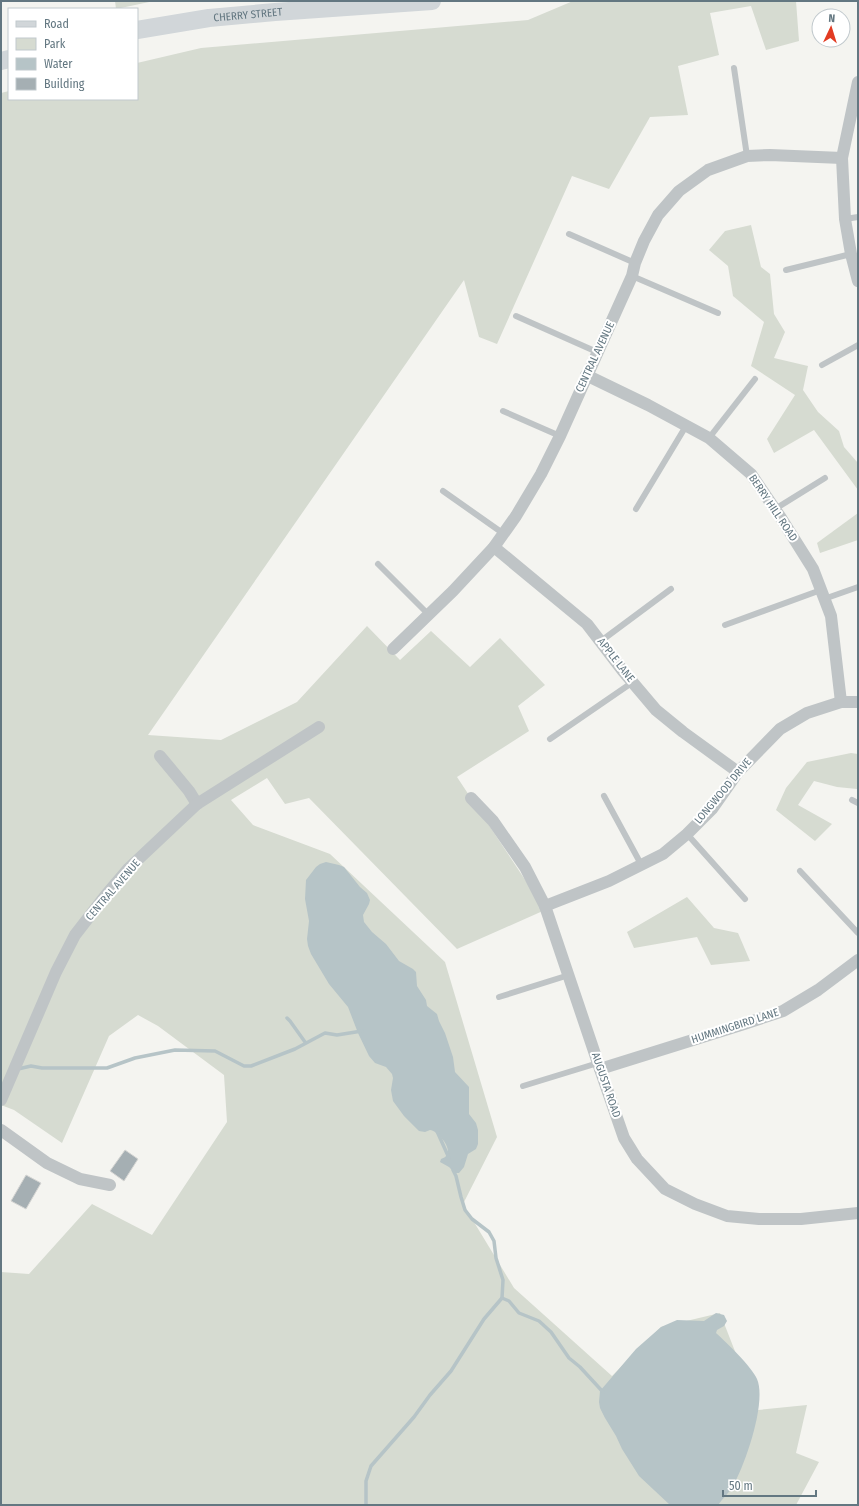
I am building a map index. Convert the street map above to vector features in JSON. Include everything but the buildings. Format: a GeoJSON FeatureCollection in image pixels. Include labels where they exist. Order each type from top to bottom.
{"type":"FeatureCollection","features":[{"type":"Feature","properties":{"kind":"street","name":"CHERRY STREET"},"geometry":{"type":"LineString","coordinates":[[138,30],[209,18],[432,1]]}},
{"type":"Feature","properties":{"kind":"street"},"geometry":{"type":"LineString","coordinates":[[858,82],[856,103],[842,158],[845,218],[851,254],[858,281]]}},
{"type":"Feature","properties":{"kind":"street","name":"CENTRAL AVENUE"},"geometry":{"type":"LineString","coordinates":[[393,649],[429,615],[494,547],[504,534],[540,474],[560,436],[586,375],[632,276],[635,263],[644,242],[658,215],[679,191],[708,170],[747,156],[770,154],[842,158]]}},
{"type":"Feature","properties":{"kind":"street","name":"BERRY HILL ROAD"},"geometry":{"type":"LineString","coordinates":[[586,375],[648,405],[710,438],[751,474],[813,569],[823,594],[831,616],[841,702]]}},
{"type":"Feature","properties":{"kind":"street","name":"APPLE LANE"},"geometry":{"type":"LineString","coordinates":[[494,547],[587,624],[656,710],[683,732],[738,772]]}},
{"type":"Feature","properties":{"kind":"street","name":"LONGWOOD DRIVE"},"geometry":{"type":"LineString","coordinates":[[545,906],[609,881],[642,866],[663,854],[687,834],[712,809],[738,772],[780,729],[807,713],[841,702],[858,702]]}},
{"type":"Feature","properties":{"kind":"street","name":"CENTRAL AVENUE"},"geometry":{"type":"LineString","coordinates":[[1,1100],[53,979],[75,935],[129,868],[197,804],[319,727]]}},
{"type":"Feature","properties":{"kind":"street"},"geometry":{"type":"LineString","coordinates":[[160,756],[189,791],[197,804]]}},
{"type":"Feature","properties":{"kind":"street","name":"AUGUSTA ROAD"},"geometry":{"type":"LineString","coordinates":[[471,798],[493,821],[526,867],[545,906],[624,1138],[637,1159],[665,1189],[695,1204],[727,1216],[759,1219],[801,1219],[858,1213]]}},
{"type":"Feature","properties":{"kind":"street","name":"HUMMINGBIRD LANE"},"geometry":{"type":"LineString","coordinates":[[599,1066],[744,1024],[783,1010],[818,990],[855,964]]}},
{"type":"Feature","properties":{"kind":"street"},"geometry":{"type":"LineString","coordinates":[[1,1130],[47,1164],[80,1179],[110,1185]]}},
{"type":"Feature","properties":{"kind":"lane"},"geometry":{"type":"LineString","coordinates":[[734,68],[747,156]]}},
{"type":"Feature","properties":{"kind":"lane"},"geometry":{"type":"LineString","coordinates":[[845,218],[858,217]]}},
{"type":"Feature","properties":{"kind":"lane"},"geometry":{"type":"LineString","coordinates":[[569,234],[635,263]]}},
{"type":"Feature","properties":{"kind":"lane"},"geometry":{"type":"LineString","coordinates":[[786,270],[851,254]]}},
{"type":"Feature","properties":{"kind":"lane"},"geometry":{"type":"LineString","coordinates":[[632,276],[718,313]]}},
{"type":"Feature","properties":{"kind":"lane"},"geometry":{"type":"LineString","coordinates":[[516,316],[597,352]]}},
{"type":"Feature","properties":{"kind":"lane"},"geometry":{"type":"LineString","coordinates":[[822,365],[858,345]]}},
{"type":"Feature","properties":{"kind":"lane"},"geometry":{"type":"LineString","coordinates":[[710,438],[755,379]]}},
{"type":"Feature","properties":{"kind":"lane"},"geometry":{"type":"LineString","coordinates":[[503,411],[560,436]]}},
{"type":"Feature","properties":{"kind":"lane"},"geometry":{"type":"LineString","coordinates":[[636,509],[686,426]]}},
{"type":"Feature","properties":{"kind":"lane"},"geometry":{"type":"LineString","coordinates":[[775,509],[825,478]]}},
{"type":"Feature","properties":{"kind":"lane"},"geometry":{"type":"LineString","coordinates":[[443,491],[504,534]]}},
{"type":"Feature","properties":{"kind":"lane"},"geometry":{"type":"LineString","coordinates":[[378,564],[429,615]]}},
{"type":"Feature","properties":{"kind":"lane"},"geometry":{"type":"LineString","coordinates":[[725,625],[823,594],[858,587]]}},
{"type":"Feature","properties":{"kind":"lane"},"geometry":{"type":"LineString","coordinates":[[600,641],[671,589]]}},
{"type":"Feature","properties":{"kind":"lane"},"geometry":{"type":"LineString","coordinates":[[550,739],[633,682]]}},
{"type":"Feature","properties":{"kind":"lane"},"geometry":{"type":"LineString","coordinates":[[604,796],[642,866]]}},
{"type":"Feature","properties":{"kind":"lane"},"geometry":{"type":"LineString","coordinates":[[687,834],[745,899]]}},
{"type":"Feature","properties":{"kind":"lane"},"geometry":{"type":"LineString","coordinates":[[800,872],[858,933]]}},
{"type":"Feature","properties":{"kind":"lane"},"geometry":{"type":"LineString","coordinates":[[499,997],[568,976]]}},
{"type":"Feature","properties":{"kind":"lane"},"geometry":{"type":"LineString","coordinates":[[523,1086],[599,1066]]}},
{"type":"Feature","properties":{"kind":"green space"},"geometry":{"type":"Polygon","coordinates":[[[115,1],[154,1],[121,8],[116,8],[115,1]]]}},
{"type":"Feature","properties":{"kind":"green space"},"geometry":{"type":"Polygon","coordinates":[[[573,1],[796,1],[799,41],[766,50],[751,6],[710,13],[719,55],[678,66],[688,115],[650,117],[609,189],[572,176],[497,344],[479,337],[464,280],[148,735],[221,740],[297,702],[367,626],[400,660],[431,631],[470,667],[500,638],[545,685],[518,706],[529,731],[457,777],[545,910],[457,949],[309,798],[285,804],[267,778],[231,800],[253,825],[330,854],[445,962],[497,1137],[463,1204],[514,1288],[612,1376],[661,1327],[720,1313],[758,1410],[807,1405],[796,1453],[819,1462],[796,1505],[1,1505],[1,1272],[29,1274],[92,1204],[152,1235],[227,1122],[224,1075],[158,1026],[138,1015],[109,1036],[62,1143],[14,1110],[1,1105],[1,93],[8,91],[8,100],[138,100],[138,63],[201,48],[528,20],[573,1]]]}},
{"type":"Feature","properties":{"kind":"green space"},"geometry":{"type":"Polygon","coordinates":[[[751,225],[761,267],[770,274],[774,314],[785,332],[774,358],[808,366],[803,390],[818,412],[839,431],[844,447],[858,463],[858,490],[814,430],[774,453],[767,439],[795,395],[751,366],[764,322],[733,296],[728,266],[709,250],[725,231],[751,225]]]}},
{"type":"Feature","properties":{"kind":"green space"},"geometry":{"type":"Polygon","coordinates":[[[858,513],[858,540],[820,553],[817,543],[858,513]]]}},
{"type":"Feature","properties":{"kind":"green space"},"geometry":{"type":"Polygon","coordinates":[[[851,753],[858,754],[857,789],[837,787],[814,781],[798,805],[832,824],[815,841],[776,810],[786,788],[807,762],[851,753]]]}},
{"type":"Feature","properties":{"kind":"green space"},"geometry":{"type":"Polygon","coordinates":[[[687,897],[714,928],[738,933],[750,961],[711,965],[697,937],[634,948],[627,932],[687,897]]]}},
{"type":"Feature","properties":{"kind":"water"},"geometry":{"type":"Polygon","coordinates":[[[326,862],[344,867],[360,887],[367,893],[370,900],[363,915],[364,922],[372,932],[386,944],[399,961],[416,972],[417,986],[426,1000],[427,1006],[437,1014],[445,1033],[453,1057],[455,1072],[469,1087],[469,1114],[476,1123],[478,1130],[478,1144],[476,1149],[468,1154],[464,1167],[459,1173],[455,1173],[449,1167],[440,1162],[441,1159],[447,1156],[448,1148],[437,1133],[430,1130],[425,1132],[419,1131],[404,1116],[393,1101],[391,1090],[393,1078],[392,1074],[386,1067],[375,1063],[369,1056],[348,1007],[329,984],[311,954],[307,939],[309,921],[305,899],[306,880],[316,867],[326,862]]]}},
{"type":"Feature","properties":{"kind":"water"},"geometry":{"type":"Polygon","coordinates":[[[716,1313],[724,1315],[727,1321],[724,1326],[717,1330],[716,1333],[745,1362],[757,1379],[759,1402],[757,1417],[749,1449],[738,1476],[731,1489],[718,1505],[670,1505],[639,1476],[622,1449],[600,1408],[600,1391],[636,1349],[661,1327],[677,1320],[704,1321],[716,1313]]]}},
{"type":"Feature","properties":{"kind":"waterway"},"geometry":{"type":"LineString","coordinates":[[287,1018],[305,1042]]}},
{"type":"Feature","properties":{"kind":"waterway"},"geometry":{"type":"LineString","coordinates":[[18,1069],[31,1066],[42,1068],[107,1068],[135,1058],[175,1050],[215,1051],[244,1066],[251,1066],[295,1049],[325,1033],[337,1035],[362,1031]]}},
{"type":"Feature","properties":{"kind":"waterway"},"geometry":{"type":"LineString","coordinates":[[436,1129],[449,1158]]}},
{"type":"Feature","properties":{"kind":"waterway"},"geometry":{"type":"LineString","coordinates":[[366,1505],[366,1481],[371,1466],[414,1417],[430,1395],[451,1371],[484,1319],[502,1298],[503,1280],[496,1258],[494,1241],[489,1232],[472,1219],[465,1210],[453,1170]]}},
{"type":"Feature","properties":{"kind":"waterway"},"geometry":{"type":"LineString","coordinates":[[502,1298],[509,1301],[519,1313],[539,1321],[551,1332],[569,1358],[580,1367],[603,1392]]}}]}
